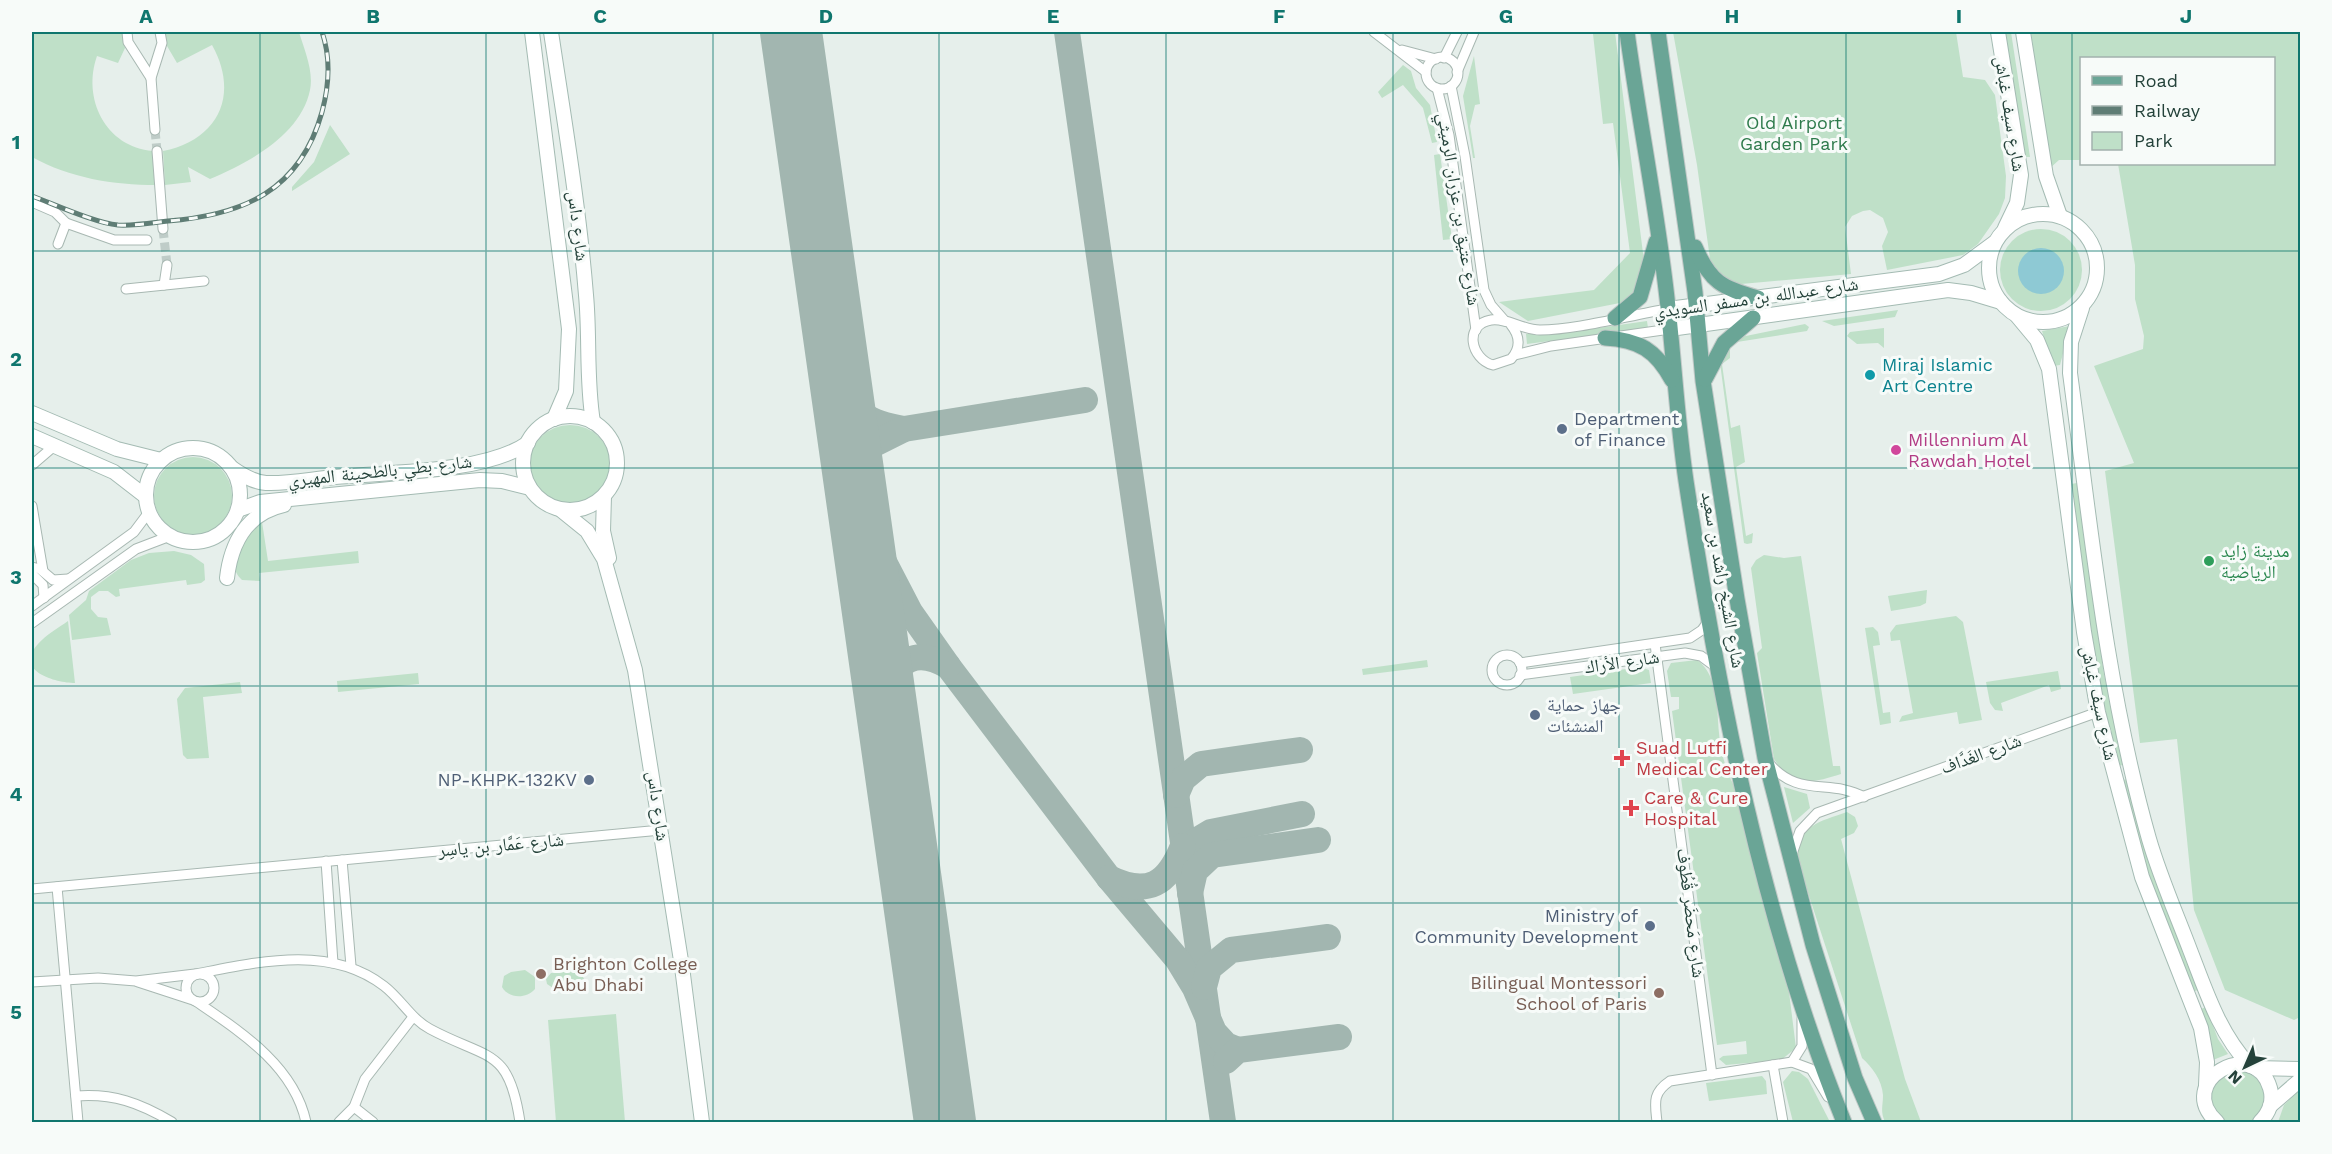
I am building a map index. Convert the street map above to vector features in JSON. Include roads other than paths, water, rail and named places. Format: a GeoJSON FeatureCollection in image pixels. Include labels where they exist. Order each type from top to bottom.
{"type":"FeatureCollection","features":[{"type":"Feature","properties":{"kind":"main road","name":"شارع الشيخ راشد بن سعيد"},"geometry":{"type":"LineString","coordinates":[[1627,32],[1668,309],[1674,384],[1686,481],[1718,670],[1748,809],[1801,1000],[1843,1122]]}},
{"type":"Feature","properties":{"kind":"main road","name":"شارع الشيخ راشد بن سعيد"},"geometry":{"type":"LineString","coordinates":[[1658,32],[1697,305],[1703,381],[1737,599],[1766,758],[1813,945],[1855,1078],[1874,1122]]}},
{"type":"Feature","properties":{"kind":"main road"},"geometry":{"type":"LineString","coordinates":[[1687,228],[1709,275],[1728,289],[1758,298]]}},
{"type":"Feature","properties":{"kind":"main road"},"geometry":{"type":"LineString","coordinates":[[1615,318],[1640,297],[1657,236]]}},
{"type":"Feature","properties":{"kind":"main road"},"geometry":{"type":"LineString","coordinates":[[1703,381],[1724,343],[1753,318]]}},
{"type":"Feature","properties":{"kind":"main road"},"geometry":{"type":"LineString","coordinates":[[1605,338],[1626,341],[1655,354],[1674,384]]}},
{"type":"Feature","properties":{"kind":"street"},"geometry":{"type":"LineString","coordinates":[[127,32],[128,42],[151,78]]}},
{"type":"Feature","properties":{"kind":"street"},"geometry":{"type":"LineString","coordinates":[[155,130],[151,78],[162,44],[160,32]]}},
{"type":"Feature","properties":{"kind":"street","name":"شارع داس"},"geometry":{"type":"LineString","coordinates":[[532,32],[569,329],[566,391],[554,419]]}},
{"type":"Feature","properties":{"kind":"street","name":"شارع داس"},"geometry":{"type":"LineString","coordinates":[[551,32],[581,246],[588,333],[589,398],[593,422]]}},
{"type":"Feature","properties":{"kind":"street"},"geometry":{"type":"LineString","coordinates":[[1374,32],[1426,72],[1429,82],[1437,88],[1451,86],[1455,82],[1474,32]]}},
{"type":"Feature","properties":{"kind":"street"},"geometry":{"type":"LineString","coordinates":[[1426,72],[1429,64],[1440,58],[1457,32]]}},
{"type":"Feature","properties":{"kind":"street","name":"شارع سيف غباش"},"geometry":{"type":"LineString","coordinates":[[1998,32],[2021,175],[2017,203],[2005,229]]}},
{"type":"Feature","properties":{"kind":"street","name":"شارع سيف غباش"},"geometry":{"type":"LineString","coordinates":[[2023,32],[2046,176],[2060,216]]}},
{"type":"Feature","properties":{"kind":"street"},"geometry":{"type":"LineString","coordinates":[[1400,50],[1451,61],[1457,72]]}},
{"type":"Feature","properties":{"kind":"street","name":"شارع عتيق بن عزران الرميثي"},"geometry":{"type":"LineString","coordinates":[[1451,86],[1465,156],[1484,290],[1491,305],[1508,323]]}},
{"type":"Feature","properties":{"kind":"street","name":"شارع عتيق بن عزران الرميثي"},"geometry":{"type":"LineString","coordinates":[[1437,88],[1449,135],[1476,330]]}},
{"type":"Feature","properties":{"kind":"street"},"geometry":{"type":"LineString","coordinates":[[157,151],[163,229]]}},
{"type":"Feature","properties":{"kind":"street"},"geometry":{"type":"LineString","coordinates":[[32,202],[55,212],[66,223],[114,240],[147,240]]}},
{"type":"Feature","properties":{"kind":"street"},"geometry":{"type":"LineString","coordinates":[[2030,216],[2060,216],[2084,232],[2097,259],[2095,288],[2082,308],[2056,322],[2036,322],[2017,316],[2001,302],[1989,278],[1989,260],[1994,243],[2005,229],[2030,216]]}},
{"type":"Feature","properties":{"kind":"street"},"geometry":{"type":"LineString","coordinates":[[58,244],[66,223]]}},
{"type":"Feature","properties":{"kind":"street","name":"شارع عبدالله بن مسفر السويدي"},"geometry":{"type":"LineString","coordinates":[[1508,323],[1534,330],[1548,330],[1668,309],[1939,274],[1964,265],[1994,243]]}},
{"type":"Feature","properties":{"kind":"street"},"geometry":{"type":"LineString","coordinates":[[164,285],[167,265]]}},
{"type":"Feature","properties":{"kind":"street"},"geometry":{"type":"LineString","coordinates":[[126,289],[204,280]]}},
{"type":"Feature","properties":{"kind":"street","name":"شارع عبدالله بن مسفر السويدي"},"geometry":{"type":"LineString","coordinates":[[1515,355],[1532,349],[1605,338],[1699,327],[1948,290],[1971,293],[2001,302]]}},
{"type":"Feature","properties":{"kind":"street","name":"شارع سيف غباش"},"geometry":{"type":"LineString","coordinates":[[2082,308],[2073,333],[2069,358],[2078,431],[2109,659],[2149,838],[2165,885],[2220,1024],[2233,1046],[2267,1081],[2270,1089],[2266,1116]]}},
{"type":"Feature","properties":{"kind":"street","name":"شارع سيف غباش"},"geometry":{"type":"LineString","coordinates":[[2017,316],[2031,331],[2046,359],[2084,632],[2098,712],[2142,877],[2201,1028],[2207,1062],[2205,1100],[2211,1120]]}},
{"type":"Feature","properties":{"kind":"street"},"geometry":{"type":"LineString","coordinates":[[1485,321],[1508,323],[1519,339],[1515,355],[1500,365],[1479,359],[1473,343],[1476,330],[1485,321]]}},
{"type":"Feature","properties":{"kind":"street"},"geometry":{"type":"LineString","coordinates":[[32,413],[117,449],[161,460]]}},
{"type":"Feature","properties":{"kind":"street"},"geometry":{"type":"LineString","coordinates":[[578,417],[593,422],[606,432],[616,453],[616,476],[604,496],[585,508],[561,510],[540,499],[530,488],[524,466],[528,443],[536,431],[554,419],[578,417]]}},
{"type":"Feature","properties":{"kind":"street"},"geometry":{"type":"LineString","coordinates":[[2058,436],[2066,426],[2078,431]]}},
{"type":"Feature","properties":{"kind":"street"},"geometry":{"type":"LineString","coordinates":[[32,436],[114,472],[145,496]]}},
{"type":"Feature","properties":{"kind":"street","name":"شارع بطي بالطحينة المهيري"},"geometry":{"type":"LineString","coordinates":[[232,468],[245,477],[266,483],[384,473],[489,460],[511,453],[528,443]]}},
{"type":"Feature","properties":{"kind":"street"},"geometry":{"type":"LineString","coordinates":[[32,465],[53,447]]}},
{"type":"Feature","properties":{"kind":"street"},"geometry":{"type":"LineString","coordinates":[[182,448],[198,448],[221,457],[232,468],[240,489],[238,510],[224,531],[210,539],[191,542],[170,536],[157,526],[149,512],[145,496],[151,472],[161,460],[182,448]]}},
{"type":"Feature","properties":{"kind":"street","name":"شارع بطي بالطحينة المهيري"},"geometry":{"type":"LineString","coordinates":[[238,510],[260,502],[480,480],[502,481],[530,488]]}},
{"type":"Feature","properties":{"kind":"street"},"geometry":{"type":"LineString","coordinates":[[227,578],[232,549],[249,523],[276,507],[319,496]]}},
{"type":"Feature","properties":{"kind":"street","name":"شارع داس"},"geometry":{"type":"LineString","coordinates":[[604,496],[605,543],[634,637],[648,699],[711,1122]]}},
{"type":"Feature","properties":{"kind":"street"},"geometry":{"type":"LineString","coordinates":[[32,506],[43,571]]}},
{"type":"Feature","properties":{"kind":"street","name":"شارع داس"},"geometry":{"type":"LineString","coordinates":[[561,510],[587,531],[599,549],[608,570],[641,700],[702,1122]]}},
{"type":"Feature","properties":{"kind":"street"},"geometry":{"type":"LineString","coordinates":[[32,606],[134,532],[149,512]]}},
{"type":"Feature","properties":{"kind":"street"},"geometry":{"type":"LineString","coordinates":[[32,623],[136,549],[170,536]]}},
{"type":"Feature","properties":{"kind":"street"},"geometry":{"type":"LineString","coordinates":[[32,567],[43,571],[56,581],[71,579]]}},
{"type":"Feature","properties":{"kind":"street"},"geometry":{"type":"LineString","coordinates":[[32,574],[43,585],[44,598]]}},
{"type":"Feature","properties":{"kind":"street","name":"شارع الأراك"},"geometry":{"type":"LineString","coordinates":[[1520,663],[1690,638],[1702,630],[1710,618]]}},
{"type":"Feature","properties":{"kind":"street","name":"شارع مَحضَر قُطُوف"},"geometry":{"type":"LineString","coordinates":[[1655,644],[1712,1076]]}},
{"type":"Feature","properties":{"kind":"street","name":"شارع الأراك"},"geometry":{"type":"LineString","coordinates":[[1520,675],[1696,654],[1711,662],[1718,670]]}},
{"type":"Feature","properties":{"kind":"street"},"geometry":{"type":"LineString","coordinates":[[1502,656],[1512,656],[1520,663],[1520,675],[1512,683],[1503,684],[1497,680],[1492,669],[1494,662],[1502,656]]}},
{"type":"Feature","properties":{"kind":"street"},"geometry":{"type":"LineString","coordinates":[[1563,657],[1564,669]]}},
{"type":"Feature","properties":{"kind":"street","name":"شارع الغَدَّاف"},"geometry":{"type":"LineString","coordinates":[[1791,859],[1800,831],[1812,817],[2098,712]]}},
{"type":"Feature","properties":{"kind":"street"},"geometry":{"type":"LineString","coordinates":[[1766,758],[1778,773],[1798,785],[1852,792],[1864,796]]}},
{"type":"Feature","properties":{"kind":"street","name":"شارع عَمَّار بن ياسِر"},"geometry":{"type":"LineString","coordinates":[[32,889],[661,830]]}},
{"type":"Feature","properties":{"kind":"street"},"geometry":{"type":"LineString","coordinates":[[342,860],[351,966]]}},
{"type":"Feature","properties":{"kind":"street"},"geometry":{"type":"LineString","coordinates":[[326,861],[333,963]]}},
{"type":"Feature","properties":{"kind":"street"},"geometry":{"type":"LineString","coordinates":[[57,886],[78,1122]]}},
{"type":"Feature","properties":{"kind":"street"},"geometry":{"type":"LineString","coordinates":[[332,926],[340,930],[347,925]]}},
{"type":"Feature","properties":{"kind":"street"},"geometry":{"type":"LineString","coordinates":[[32,982],[98,978],[135,981],[285,960],[351,966],[386,987],[413,1017],[430,1029],[489,1054],[516,1091],[520,1122]]}},
{"type":"Feature","properties":{"kind":"street"},"geometry":{"type":"LineString","coordinates":[[194,1001],[209,999],[220,978],[239,965]]}},
{"type":"Feature","properties":{"kind":"street"},"geometry":{"type":"LineString","coordinates":[[194,1001],[185,988],[188,979],[195,974],[209,977],[214,990],[216,1007],[228,1023]]}},
{"type":"Feature","properties":{"kind":"street"},"geometry":{"type":"LineString","coordinates":[[135,981],[194,1001],[228,1023],[265,1053],[296,1094],[306,1122]]}},
{"type":"Feature","properties":{"kind":"street"},"geometry":{"type":"LineString","coordinates":[[1792,1062],[1801,1050],[1803,1041],[1801,1000]]}},
{"type":"Feature","properties":{"kind":"street"},"geometry":{"type":"LineString","coordinates":[[339,1122],[354,1107],[365,1079],[413,1017]]}},
{"type":"Feature","properties":{"kind":"street"},"geometry":{"type":"LineString","coordinates":[[1657,1122],[1654,1098],[1659,1089],[1670,1081],[1792,1062],[1806,1066],[1815,1074],[1843,1122]]}},
{"type":"Feature","properties":{"kind":"street"},"geometry":{"type":"LineString","coordinates":[[2206,1085],[2221,1069],[2235,1064],[2301,1069]]}},
{"type":"Feature","properties":{"kind":"street"},"geometry":{"type":"LineString","coordinates":[[1773,1065],[1783,1122]]}},
{"type":"Feature","properties":{"kind":"street"},"geometry":{"type":"LineString","coordinates":[[2266,1116],[2301,1080]]}},
{"type":"Feature","properties":{"kind":"street"},"geometry":{"type":"LineString","coordinates":[[76,1096],[98,1095],[123,1099],[150,1109],[172,1122]]}},
{"type":"Feature","properties":{"kind":"street"},"geometry":{"type":"LineString","coordinates":[[354,1107],[373,1122]]}},
{"type":"Feature","properties":{"kind":"water"},"geometry":{"type":"Polygon","coordinates":[[[2041,248],[2057,255],[2064,271],[2057,287],[2041,294],[2025,287],[2018,271],[2025,255],[2041,248]]]}},
{"type":"Feature","properties":{"kind":"tunnel"},"geometry":{"type":"LineString","coordinates":[[155,130],[157,151]]}},
{"type":"Feature","properties":{"kind":"tunnel"},"geometry":{"type":"LineString","coordinates":[[163,229],[167,265]]}},
{"type":"Feature","properties":{"kind":"railway"},"geometry":{"type":"LineString","coordinates":[[32,196],[98,221],[124,225],[221,213],[265,194],[283,180],[299,162],[312,139],[322,112],[328,72],[327,52],[322,32]]}},
{"type":"Feature","properties":{"kind":"place","name":"Miraj Islamic Art Centre"},"geometry":{"type":"Point","coordinates":[1870,375]}},
{"type":"Feature","properties":{"kind":"place","name":"Department of Finance"},"geometry":{"type":"Point","coordinates":[1562,429]}},
{"type":"Feature","properties":{"kind":"place","name":"Millennium Al Rawdah Hotel"},"geometry":{"type":"Point","coordinates":[1896,450]}},
{"type":"Feature","properties":{"kind":"place","name":"مدينة زايد الرياضية"},"geometry":{"type":"Point","coordinates":[2209,561]}},
{"type":"Feature","properties":{"kind":"place","name":"جهاز حماية المنشئات"},"geometry":{"type":"Point","coordinates":[1535,715]}},
{"type":"Feature","properties":{"kind":"place","name":"Suad Lutfi Medical Center"},"geometry":{"type":"Point","coordinates":[1622,758]}},
{"type":"Feature","properties":{"kind":"place","name":"NP-KHPK-132KV"},"geometry":{"type":"Point","coordinates":[589,780]}},
{"type":"Feature","properties":{"kind":"place","name":"Care & Cure Hospital"},"geometry":{"type":"Point","coordinates":[1631,808]}},
{"type":"Feature","properties":{"kind":"place","name":"Ministry of Community Development"},"geometry":{"type":"Point","coordinates":[1650,926]}},
{"type":"Feature","properties":{"kind":"place","name":"Brighton College Abu Dhabi"},"geometry":{"type":"Point","coordinates":[541,974]}},
{"type":"Feature","properties":{"kind":"place","name":"Bilingual Montessori School of Paris"},"geometry":{"type":"Point","coordinates":[1659,993]}},
{"type":"Feature","properties":{"kind":"park label","name":"Old Airport Garden Park"},"geometry":{"type":"Point","coordinates":[1794,133]}}]}
